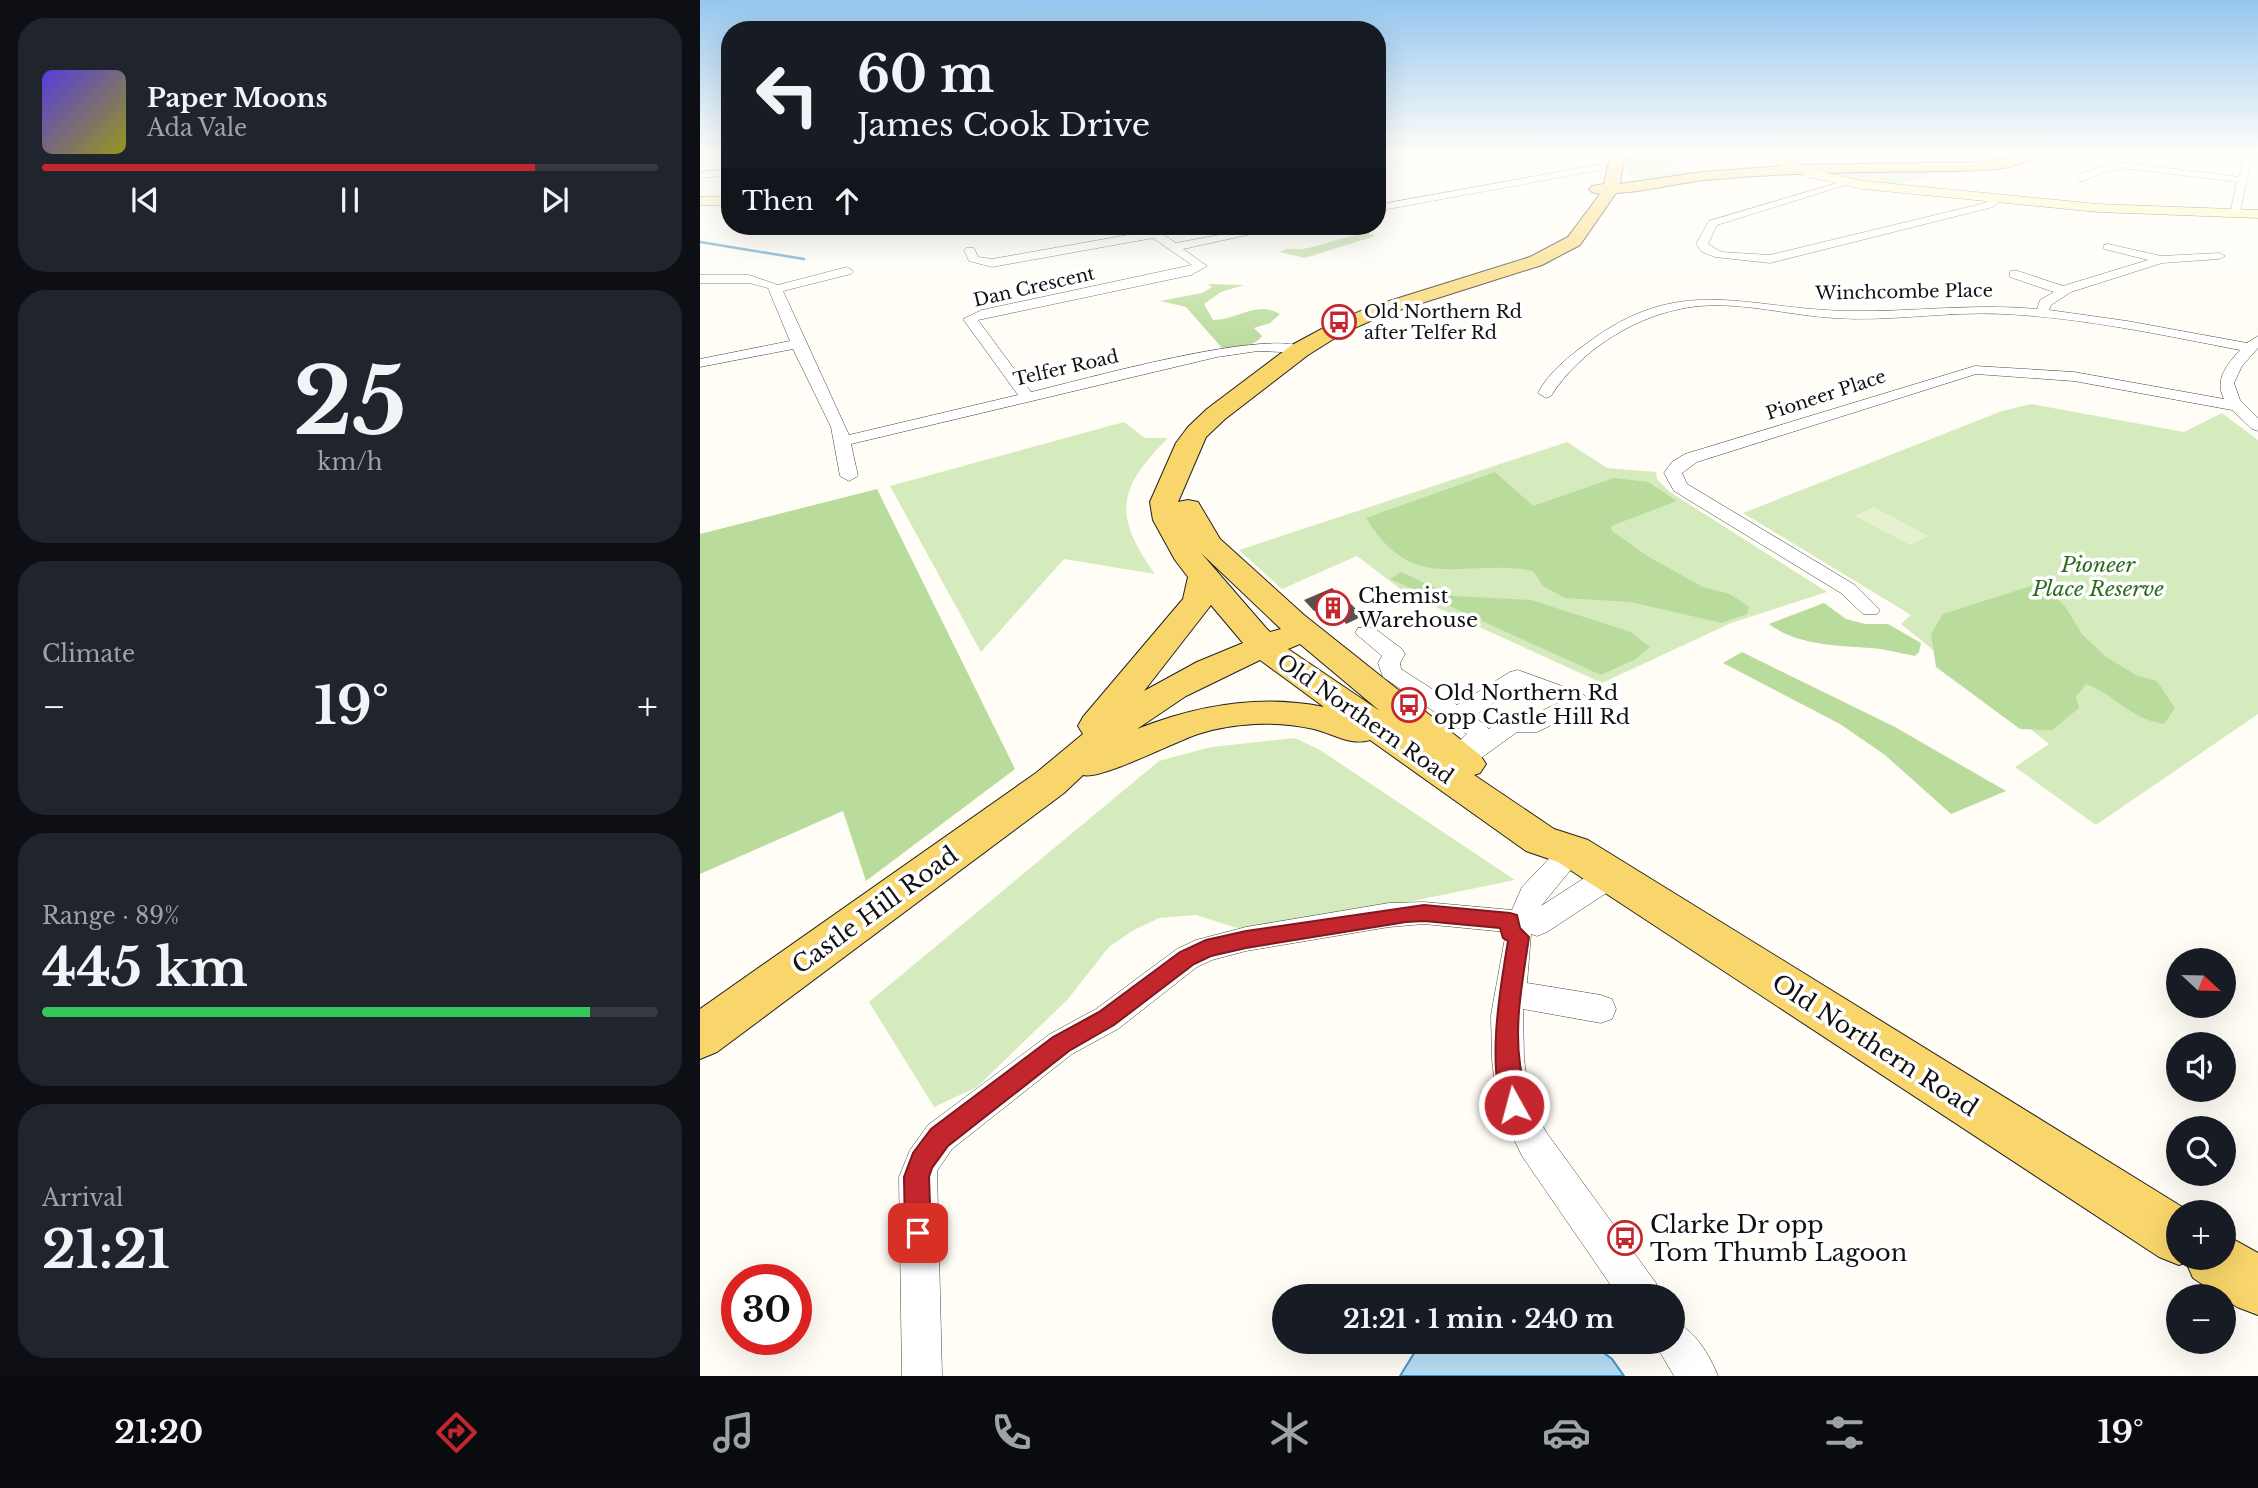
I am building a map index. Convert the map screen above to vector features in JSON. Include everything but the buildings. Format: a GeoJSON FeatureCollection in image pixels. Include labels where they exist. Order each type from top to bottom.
{"type":"FeatureCollection","features":[{"type":"Feature","properties":{"kind":"main road","name":"Old Northern Road"},"geometry":{"type":"LineString","coordinates":[[1588,217],[1574,241],[1544,258],[1377,311],[1336,329],[1300,350],[1202,427],[1189,443],[1164,502],[1167,520],[1203,577],[1271,653],[1540,840],[1592,864],[2166,1229]]}},
{"type":"Feature","properties":{"kind":"main road","name":"Old Northern Road"},"geometry":{"type":"LineString","coordinates":[[1176,475],[1189,512],[1208,544],[1309,637],[1457,757],[1551,825],[1592,864]]}},
{"type":"Feature","properties":{"kind":"main road"},"geometry":{"type":"LineString","coordinates":[[1050,783],[1198,601],[1203,577]]}},
{"type":"Feature","properties":{"kind":"main road","name":"Castle Hill Road"},"geometry":{"type":"LineString","coordinates":[[700,1037],[1050,783],[1098,740],[1156,699],[1208,670],[1271,653],[1309,637]]}},
{"type":"Feature","properties":{"kind":"main road"},"geometry":{"type":"LineString","coordinates":[[1050,783],[1154,735],[1201,719],[1251,710],[1305,713],[1326,718],[1415,755]]}},
{"type":"Feature","properties":{"kind":"main road"},"geometry":{"type":"LineString","coordinates":[[2232,1270],[2258,1286]]}},
{"type":"Feature","properties":{"kind":"street"},"geometry":{"type":"LineString","coordinates":[[1729,217],[1713,223],[1702,244],[1706,250],[1719,255],[1770,259],[1939,217]]}},
{"type":"Feature","properties":{"kind":"street"},"geometry":{"type":"LineString","coordinates":[[970,250],[973,259],[992,263],[1149,235]]}},
{"type":"Feature","properties":{"kind":"street"},"geometry":{"type":"LineString","coordinates":[[1156,235],[1174,247],[1236,235]]}},
{"type":"Feature","properties":{"kind":"street","name":"Dan Crescent"},"geometry":{"type":"LineString","coordinates":[[1027,397],[970,319],[982,314],[1199,268],[1199,263],[1174,247]]}},
{"type":"Feature","properties":{"kind":"street"},"geometry":{"type":"LineString","coordinates":[[2108,247],[2161,260]]}},
{"type":"Feature","properties":{"kind":"street"},"geometry":{"type":"LineString","coordinates":[[2042,313],[2045,303],[2064,291],[2161,260],[2219,256]]}},
{"type":"Feature","properties":{"kind":"street"},"geometry":{"type":"LineString","coordinates":[[775,289],[847,271]]}},
{"type":"Feature","properties":{"kind":"street"},"geometry":{"type":"LineString","coordinates":[[2014,274],[2064,291]]}},
{"type":"Feature","properties":{"kind":"street"},"geometry":{"type":"LineString","coordinates":[[700,279],[749,279],[772,285],[839,427],[849,476]]}},
{"type":"Feature","properties":{"kind":"street","name":"Winchcombe Place"},"geometry":{"type":"LineString","coordinates":[[1546,393],[1550,381],[1605,336],[1631,321],[1690,304],[1715,301],[1821,314],[1863,315],[1948,309],[2042,313],[2254,344]]}},
{"type":"Feature","properties":{"kind":"street"},"geometry":{"type":"LineString","coordinates":[[700,363],[798,344]]}},
{"type":"Feature","properties":{"kind":"street"},"geometry":{"type":"LineString","coordinates":[[2254,344],[2229,369],[2227,391],[2237,406],[2258,426]]}},
{"type":"Feature","properties":{"kind":"street","name":"Telfer Road"},"geometry":{"type":"LineString","coordinates":[[843,441],[1228,351],[1275,347],[1300,350]]}},
{"type":"Feature","properties":{"kind":"street","name":"Pioneer Place"},"geometry":{"type":"LineString","coordinates":[[1870,610],[1848,589],[1680,487],[1673,472],[1678,466],[1704,454],[1975,370],[2019,369],[2074,375],[2237,406]]}},
{"type":"Feature","properties":{"kind":"street"},"geometry":{"type":"LineString","coordinates":[[1366,633],[1394,654],[1389,663],[1391,672],[1478,730],[1480,736],[1457,757]]}},
{"type":"Feature","properties":{"kind":"street"},"geometry":{"type":"LineString","coordinates":[[1455,717],[1518,677],[1536,688],[1564,692],[1581,702],[1529,726],[1513,724],[1457,757]]}},
{"type":"Feature","properties":{"kind":"street"},"geometry":{"type":"LineString","coordinates":[[922,1376],[917,1177],[922,1162],[940,1138],[1061,1044],[1107,1019],[1187,958],[1206,949],[1246,939],[1389,915],[1424,913],[1522,924],[1592,864]]}},
{"type":"Feature","properties":{"kind":"street"},"geometry":{"type":"LineString","coordinates":[[1592,864],[1532,895],[1522,924],[1507,1015],[1508,1059],[1514,1105],[1534,1144],[1633,1284]]}},
{"type":"Feature","properties":{"kind":"street"},"geometry":{"type":"LineString","coordinates":[[1511,994],[1601,1009]]}},
{"type":"Feature","properties":{"kind":"street"},"geometry":{"type":"LineString","coordinates":[[1682,1354],[1698,1376]]}},
{"type":"Feature","properties":{"kind":"green space"},"geometry":{"type":"Polygon","coordinates":[[[1375,236],[1305,258],[1280,252],[1309,248],[1344,238],[1375,236]]]}},
{"type":"Feature","properties":{"kind":"green space"},"geometry":{"type":"Polygon","coordinates":[[[1208,284],[1244,285],[1221,292],[1204,304],[1213,320],[1263,309],[1280,314],[1270,323],[1254,328],[1262,336],[1254,343],[1222,348],[1186,307],[1160,301],[1202,293],[1212,287],[1208,284]]]}},
{"type":"Feature","properties":{"kind":"green space","name":"Pioneer Place Reserve"},"geometry":{"type":"Polygon","coordinates":[[[2031,404],[2184,432],[2222,413],[2258,440],[2258,714],[2096,825],[2015,767],[2049,744],[1901,624],[1911,615],[1743,513],[2002,411],[2031,404]]]}},
{"type":"Feature","properties":{"kind":"green space"},"geometry":{"type":"Polygon","coordinates":[[[1124,422],[1145,438],[1168,438],[1139,472],[1130,488],[1127,503],[1127,518],[1132,535],[1155,574],[1064,559],[981,652],[890,486],[1124,422]]]}},
{"type":"Feature","properties":{"kind":"green space"},"geometry":{"type":"Polygon","coordinates":[[[1567,442],[1607,468],[1656,472],[1657,479],[1670,492],[1827,592],[1731,623],[1602,683],[1407,594],[1357,556],[1282,589],[1239,550],[1567,442]]]}},
{"type":"Feature","properties":{"kind":"green space"},"geometry":{"type":"Polygon","coordinates":[[[1495,472],[1533,506],[1614,478],[1648,482],[1677,501],[1611,526],[1612,531],[1649,557],[1703,587],[1730,594],[1749,607],[1747,614],[1722,623],[1631,602],[1565,598],[1543,586],[1533,571],[1507,568],[1440,569],[1421,566],[1402,558],[1384,542],[1366,518],[1495,472]]]}},
{"type":"Feature","properties":{"kind":"green space"},"geometry":{"type":"Polygon","coordinates":[[[877,489],[1015,769],[866,881],[843,811],[700,874],[700,534],[877,489]]]}},
{"type":"Feature","properties":{"kind":"green space"},"geometry":{"type":"Polygon","coordinates":[[[1873,507],[1929,536],[1910,545],[1855,516],[1873,507]]]}},
{"type":"Feature","properties":{"kind":"green space"},"geometry":{"type":"Polygon","coordinates":[[[1401,572],[1454,596],[1531,600],[1631,632],[1650,647],[1636,659],[1601,675],[1390,579],[1401,572]]]}},
{"type":"Feature","properties":{"kind":"green space"},"geometry":{"type":"Polygon","coordinates":[[[2043,582],[2066,608],[2082,634],[2106,657],[2138,676],[2157,681],[2175,708],[2164,724],[2142,717],[2086,684],[2076,697],[2079,708],[2052,730],[2020,729],[1936,667],[1931,634],[1943,614],[2043,582]]]}},
{"type":"Feature","properties":{"kind":"green space"},"geometry":{"type":"Polygon","coordinates":[[[1824,603],[1846,619],[1865,624],[1888,624],[1921,643],[1919,652],[1915,656],[1818,643],[1792,636],[1769,624],[1824,603]]]}},
{"type":"Feature","properties":{"kind":"green space"},"geometry":{"type":"Polygon","coordinates":[[[1742,652],[1895,727],[2006,791],[1951,814],[1885,755],[1840,724],[1723,663],[1742,652]]]}},
{"type":"Feature","properties":{"kind":"green space"},"geometry":{"type":"Polygon","coordinates":[[[1295,738],[1320,750],[1515,880],[1295,925],[1237,928],[1196,915],[1159,918],[1132,931],[1109,947],[1068,999],[977,1087],[934,1107],[869,1002],[1159,761],[1211,747],[1295,738]]]}},
{"type":"Feature","properties":{"kind":"water"},"geometry":{"type":"Polygon","coordinates":[[[1414,1354],[1605,1354],[1624,1376],[1400,1376],[1414,1354]]]}},
{"type":"Feature","properties":{"kind":"waterway"},"geometry":{"type":"LineString","coordinates":[[700,242],[804,259]]}},
{"type":"Feature","properties":{"kind":"place","name":"Old Northern Rd after Telfer Rd"},"geometry":{"type":"Point","coordinates":[1339,322]}},
{"type":"Feature","properties":{"kind":"place","name":"Chemist Warehouse"},"geometry":{"type":"Point","coordinates":[1333,608]}},
{"type":"Feature","properties":{"kind":"place","name":"Old Northern Rd opp Castle Hill Rd"},"geometry":{"type":"Point","coordinates":[1409,705]}},
{"type":"Feature","properties":{"kind":"place","name":"Clarke Dr opp Tom Thumb Lagoon"},"geometry":{"type":"Point","coordinates":[1625,1238]}},
{"type":"Feature","properties":{"kind":"route"},"geometry":{"type":"LineString","coordinates":[[918,1233],[917,1177],[922,1162],[940,1138],[1061,1044],[1107,1019],[1187,958],[1206,949],[1246,939],[1389,915],[1424,913],[1510,921],[1508,929],[1518,937],[1507,1015],[1508,1059],[1514,1105]]}}]}
